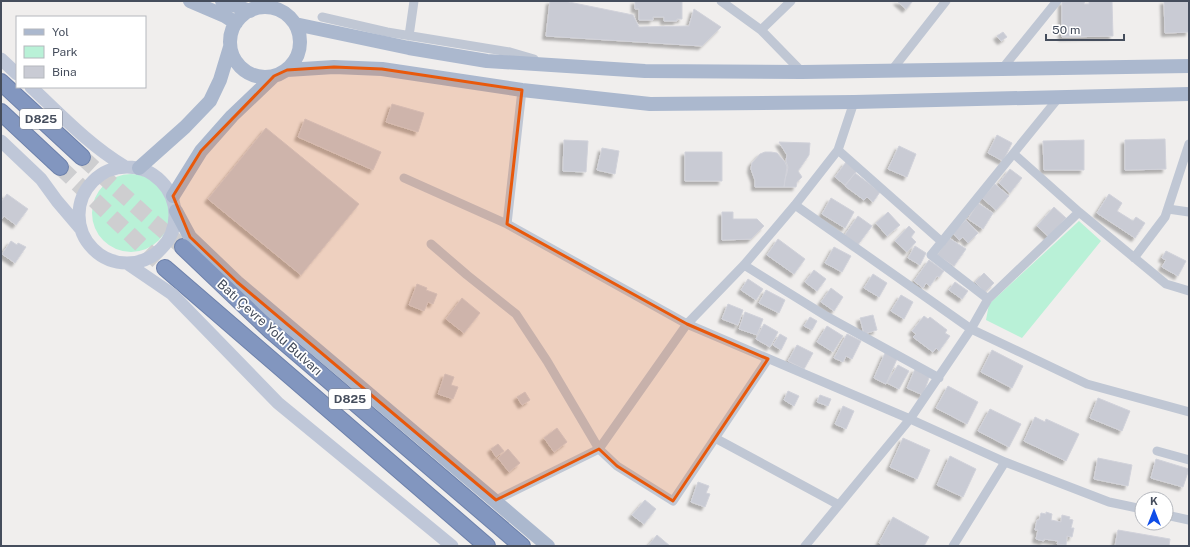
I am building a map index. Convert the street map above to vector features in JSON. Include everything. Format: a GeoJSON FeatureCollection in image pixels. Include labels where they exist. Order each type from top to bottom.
{"type":"FeatureCollection","features":[{"type":"Feature","properties":{"kind":"highway","name":"D825"},"geometry":{"type":"LineString","coordinates":[[1,82],[82,157]]}},
{"type":"Feature","properties":{"kind":"highway","name":"D825"},"geometry":{"type":"LineString","coordinates":[[1,112],[60,167]]}},
{"type":"Feature","properties":{"kind":"highway","name":"Batı Çevre Yolu Bulvarı"},"geometry":{"type":"LineString","coordinates":[[183,247],[272,331],[522,546]]}},
{"type":"Feature","properties":{"kind":"highway","name":"Batı Çevre Yolu Bulvarı"},"geometry":{"type":"LineString","coordinates":[[165,268],[486,546]]}},
{"type":"Feature","properties":{"kind":"main road"},"geometry":{"type":"LineString","coordinates":[[190,1],[225,16],[236,23]]}},
{"type":"Feature","properties":{"kind":"main road"},"geometry":{"type":"LineString","coordinates":[[222,1],[250,10]]}},
{"type":"Feature","properties":{"kind":"main road"},"geometry":{"type":"LineString","coordinates":[[139,168],[185,127],[210,101],[220,80],[230,47],[231,32],[236,23],[250,10],[264,7],[278,10],[290,18],[295,24],[300,37],[300,45],[296,59],[287,70]]}},
{"type":"Feature","properties":{"kind":"main road"},"geometry":{"type":"LineString","coordinates":[[295,24],[409,48],[487,61],[646,71],[802,72],[1189,66]]}},
{"type":"Feature","properties":{"kind":"main road"},"geometry":{"type":"LineString","coordinates":[[230,47],[235,60],[245,71],[259,77],[274,76]]}},
{"type":"Feature","properties":{"kind":"main road"},"geometry":{"type":"LineString","coordinates":[[1,59],[16,73]]}},
{"type":"Feature","properties":{"kind":"main road"},"geometry":{"type":"LineString","coordinates":[[173,196],[200,151],[232,116],[274,76],[287,70],[334,66],[382,70],[522,90],[650,104],[854,102],[1189,94]]}},
{"type":"Feature","properties":{"kind":"main road"},"geometry":{"type":"LineString","coordinates":[[32,88],[80,134],[107,156],[124,166]]}},
{"type":"Feature","properties":{"kind":"main road"},"geometry":{"type":"LineString","coordinates":[[1,141],[41,179],[80,228],[87,242],[98,254],[112,262],[128,264],[144,261],[158,253],[169,241],[175,227],[176,211],[173,196],[165,184],[153,174],[139,168],[124,166],[110,169],[98,176],[88,187],[81,199],[78,214],[80,228]]}},
{"type":"Feature","properties":{"kind":"main road"},"geometry":{"type":"LineString","coordinates":[[176,211],[190,237],[237,282],[496,500],[548,546]]}},
{"type":"Feature","properties":{"kind":"main road"},"geometry":{"type":"LineString","coordinates":[[128,264],[172,294],[278,403],[452,546]]}},
{"type":"Feature","properties":{"kind":"street"},"geometry":{"type":"LineString","coordinates":[[409,36],[414,1]]}},
{"type":"Feature","properties":{"kind":"street"},"geometry":{"type":"LineString","coordinates":[[721,1],[761,30],[802,72]]}},
{"type":"Feature","properties":{"kind":"street"},"geometry":{"type":"LineString","coordinates":[[761,30],[791,1]]}},
{"type":"Feature","properties":{"kind":"street"},"geometry":{"type":"LineString","coordinates":[[892,70],[946,1]]}},
{"type":"Feature","properties":{"kind":"street"},"geometry":{"type":"LineString","coordinates":[[1002,69],[1057,1]]}},
{"type":"Feature","properties":{"kind":"street"},"geometry":{"type":"LineString","coordinates":[[322,17],[387,32],[510,52],[557,66]]}},
{"type":"Feature","properties":{"kind":"street"},"geometry":{"type":"LineString","coordinates":[[507,224],[522,90]]}},
{"type":"Feature","properties":{"kind":"street"},"geometry":{"type":"LineString","coordinates":[[988,299],[931,255],[1060,96]]}},
{"type":"Feature","properties":{"kind":"street"},"geometry":{"type":"LineString","coordinates":[[496,500],[599,449],[687,324],[744,265],[795,205],[838,150],[854,102]]}},
{"type":"Feature","properties":{"kind":"street"},"geometry":{"type":"LineString","coordinates":[[1134,258],[1165,217],[1189,144]]}},
{"type":"Feature","properties":{"kind":"street"},"geometry":{"type":"LineString","coordinates":[[838,150],[942,242]]}},
{"type":"Feature","properties":{"kind":"street"},"geometry":{"type":"LineString","coordinates":[[1014,154],[1079,212],[1166,284],[1189,291]]}},
{"type":"Feature","properties":{"kind":"street"},"geometry":{"type":"LineString","coordinates":[[404,178],[507,224],[687,324],[910,419],[1005,462],[1109,502],[1134,507]]}},
{"type":"Feature","properties":{"kind":"street"},"geometry":{"type":"LineString","coordinates":[[795,205],[972,329],[1087,384],[1189,412]]}},
{"type":"Feature","properties":{"kind":"street"},"geometry":{"type":"LineString","coordinates":[[1168,209],[1189,212]]}},
{"type":"Feature","properties":{"kind":"street"},"geometry":{"type":"LineString","coordinates":[[805,546],[910,419],[972,329],[988,299],[1079,212]]}},
{"type":"Feature","properties":{"kind":"street"},"geometry":{"type":"LineString","coordinates":[[431,244],[516,314],[547,361],[599,449],[617,466],[673,501],[768,359]]}},
{"type":"Feature","properties":{"kind":"street"},"geometry":{"type":"LineString","coordinates":[[744,265],[826,316],[939,378]]}},
{"type":"Feature","properties":{"kind":"street"},"geometry":{"type":"LineString","coordinates":[[715,438],[839,505]]}},
{"type":"Feature","properties":{"kind":"street"},"geometry":{"type":"LineString","coordinates":[[1157,451],[1189,460]]}},
{"type":"Feature","properties":{"kind":"street"},"geometry":{"type":"LineString","coordinates":[[953,546],[1005,462]]}},
{"type":"Feature","properties":{"kind":"street"},"geometry":{"type":"LineString","coordinates":[[1174,517],[1189,520]]}},
{"type":"Feature","properties":{"kind":"highlighted area"},"geometry":{"type":"Polygon","coordinates":[[[334,67],[382,69],[522,90],[507,224],[687,324],[768,359],[673,501],[617,466],[599,449],[496,500],[237,282],[190,237],[173,196],[201,151],[274,76],[287,70],[334,67]]]}},
{"type":"Feature","properties":{"kind":"green space"},"geometry":{"type":"Polygon","coordinates":[[[131,174],[146,177],[153,181],[163,191],[167,198],[170,213],[167,228],[163,235],[153,245],[146,249],[131,252],[116,249],[109,245],[99,235],[95,228],[92,213],[95,198],[99,191],[109,181],[116,177],[131,174]]]}},
{"type":"Feature","properties":{"kind":"green space"},"geometry":{"type":"Polygon","coordinates":[[[1079,221],[1101,241],[1022,338],[986,320],[989,304],[1079,221]]]}},
{"type":"Feature","properties":{"kind":"building"},"geometry":{"type":"Polygon","coordinates":[[[550,1],[564,1],[633,15],[639,27],[689,26],[694,9],[721,27],[702,46],[546,36],[550,1]]]}},
{"type":"Feature","properties":{"kind":"building"},"geometry":{"type":"Polygon","coordinates":[[[635,1],[682,1],[682,19],[677,19],[677,21],[664,21],[664,17],[653,17],[653,20],[639,20],[639,9],[635,9],[635,1]]]}},
{"type":"Feature","properties":{"kind":"building"},"geometry":{"type":"Polygon","coordinates":[[[897,1],[913,1],[906,9],[897,1]]]}},
{"type":"Feature","properties":{"kind":"building"},"geometry":{"type":"Polygon","coordinates":[[[1085,1],[1084,4],[1089,4],[1089,1],[1112,1],[1113,36],[1062,37],[1062,2],[1085,1]]]}},
{"type":"Feature","properties":{"kind":"building"},"geometry":{"type":"Polygon","coordinates":[[[1164,1],[1189,1],[1189,32],[1165,33],[1164,1]]]}},
{"type":"Feature","properties":{"kind":"building"},"geometry":{"type":"Polygon","coordinates":[[[1003,32],[1007,37],[1001,41],[997,36],[1003,32]]]}},
{"type":"Feature","properties":{"kind":"building"},"geometry":{"type":"Polygon","coordinates":[[[392,104],[424,113],[418,132],[386,122],[392,104]]]}},
{"type":"Feature","properties":{"kind":"building"},"geometry":{"type":"Polygon","coordinates":[[[305,119],[381,152],[373,170],[298,137],[305,119]]]}},
{"type":"Feature","properties":{"kind":"building"},"geometry":{"type":"Polygon","coordinates":[[[266,128],[359,204],[301,275],[208,199],[266,128]]]}},
{"type":"Feature","properties":{"kind":"building"},"geometry":{"type":"Polygon","coordinates":[[[997,135],[1012,143],[1003,161],[988,153],[997,135]]]}},
{"type":"Feature","properties":{"kind":"building"},"geometry":{"type":"Polygon","coordinates":[[[1165,139],[1166,169],[1125,170],[1125,140],[1165,139]]]}},
{"type":"Feature","properties":{"kind":"building"},"geometry":{"type":"Polygon","coordinates":[[[564,140],[588,141],[586,172],[563,171],[564,140]]]}},
{"type":"Feature","properties":{"kind":"building"},"geometry":{"type":"Polygon","coordinates":[[[1084,140],[1084,170],[1044,170],[1043,141],[1084,140]]]}},
{"type":"Feature","properties":{"kind":"building"},"geometry":{"type":"Polygon","coordinates":[[[779,142],[810,143],[809,155],[798,171],[802,177],[797,182],[796,187],[784,187],[788,167],[786,161],[787,155],[779,142]]]}},
{"type":"Feature","properties":{"kind":"building"},"geometry":{"type":"Polygon","coordinates":[[[899,146],[916,154],[907,177],[888,169],[899,146]]]}},
{"type":"Feature","properties":{"kind":"building"},"geometry":{"type":"Polygon","coordinates":[[[602,148],[619,151],[615,174],[597,170],[602,148]]]}},
{"type":"Feature","properties":{"kind":"building"},"geometry":{"type":"Polygon","coordinates":[[[685,152],[722,152],[722,181],[685,181],[685,152]]]}},
{"type":"Feature","properties":{"kind":"building"},"geometry":{"type":"Polygon","coordinates":[[[765,152],[777,153],[785,162],[787,167],[784,187],[755,187],[755,180],[751,169],[752,163],[760,154],[765,152]]]}},
{"type":"Feature","properties":{"kind":"building"},"geometry":{"type":"Polygon","coordinates":[[[846,162],[857,171],[845,185],[835,177],[846,162]]]}},
{"type":"Feature","properties":{"kind":"building"},"geometry":{"type":"Polygon","coordinates":[[[1010,169],[1022,178],[1010,193],[999,183],[1010,169]]]}},
{"type":"Feature","properties":{"kind":"building"},"geometry":{"type":"Polygon","coordinates":[[[855,173],[880,192],[873,202],[867,197],[864,200],[845,186],[855,173]]]}},
{"type":"Feature","properties":{"kind":"building"},"geometry":{"type":"Polygon","coordinates":[[[995,184],[1009,196],[996,210],[982,198],[995,184]]]}},
{"type":"Feature","properties":{"kind":"building"},"geometry":{"type":"Polygon","coordinates":[[[7,194],[28,209],[16,225],[4,216],[1,220],[1,202],[7,194]]]}},
{"type":"Feature","properties":{"kind":"building"},"geometry":{"type":"Polygon","coordinates":[[[1109,194],[1122,203],[1117,211],[1133,221],[1136,217],[1145,223],[1135,238],[1097,213],[1109,194]]]}},
{"type":"Feature","properties":{"kind":"building"},"geometry":{"type":"Polygon","coordinates":[[[831,198],[854,212],[845,228],[822,214],[831,198]]]}},
{"type":"Feature","properties":{"kind":"building"},"geometry":{"type":"Polygon","coordinates":[[[978,203],[993,213],[983,229],[968,219],[978,203]]]}},
{"type":"Feature","properties":{"kind":"building"},"geometry":{"type":"Polygon","coordinates":[[[1054,207],[1066,218],[1049,237],[1037,226],[1054,207]]]}},
{"type":"Feature","properties":{"kind":"building"},"geometry":{"type":"Polygon","coordinates":[[[722,212],[733,212],[733,219],[757,219],[764,226],[751,239],[722,240],[722,212]]]}},
{"type":"Feature","properties":{"kind":"building"},"geometry":{"type":"Polygon","coordinates":[[[888,212],[900,225],[887,236],[876,223],[888,212]]]}},
{"type":"Feature","properties":{"kind":"building"},"geometry":{"type":"Polygon","coordinates":[[[858,216],[872,226],[857,246],[844,236],[858,216]]]}},
{"type":"Feature","properties":{"kind":"building"},"geometry":{"type":"Polygon","coordinates":[[[966,220],[978,233],[968,243],[963,237],[959,240],[953,233],[966,220]]]}},
{"type":"Feature","properties":{"kind":"building"},"geometry":{"type":"Polygon","coordinates":[[[909,226],[915,232],[911,237],[916,242],[907,252],[895,241],[909,226]]]}},
{"type":"Feature","properties":{"kind":"building"},"geometry":{"type":"Polygon","coordinates":[[[949,238],[966,249],[954,266],[937,255],[949,238]]]}},
{"type":"Feature","properties":{"kind":"building"},"geometry":{"type":"Polygon","coordinates":[[[778,239],[805,259],[794,274],[767,255],[778,239]]]}},
{"type":"Feature","properties":{"kind":"building"},"geometry":{"type":"Polygon","coordinates":[[[11,241],[17,245],[18,243],[26,247],[15,263],[2,254],[11,241]]]}},
{"type":"Feature","properties":{"kind":"building"},"geometry":{"type":"Polygon","coordinates":[[[915,246],[926,253],[920,265],[908,258],[915,246]]]}},
{"type":"Feature","properties":{"kind":"building"},"geometry":{"type":"Polygon","coordinates":[[[834,247],[851,256],[842,272],[825,263],[834,247]]]}},
{"type":"Feature","properties":{"kind":"building"},"geometry":{"type":"Polygon","coordinates":[[[1166,251],[1186,261],[1178,276],[1162,267],[1166,260],[1162,258],[1166,251]]]}},
{"type":"Feature","properties":{"kind":"building"},"geometry":{"type":"Polygon","coordinates":[[[929,260],[944,271],[939,277],[937,276],[930,286],[926,283],[923,288],[914,281],[929,260]]]}},
{"type":"Feature","properties":{"kind":"building"},"geometry":{"type":"Polygon","coordinates":[[[814,270],[826,279],[817,291],[805,282],[814,270]]]}},
{"type":"Feature","properties":{"kind":"building"},"geometry":{"type":"Polygon","coordinates":[[[984,273],[994,283],[985,292],[975,282],[984,273]]]}},
{"type":"Feature","properties":{"kind":"building"},"geometry":{"type":"Polygon","coordinates":[[[873,274],[887,283],[879,297],[864,288],[873,274]]]}},
{"type":"Feature","properties":{"kind":"building"},"geometry":{"type":"Polygon","coordinates":[[[748,279],[763,289],[756,300],[741,290],[748,279]]]}},
{"type":"Feature","properties":{"kind":"building"},"geometry":{"type":"Polygon","coordinates":[[[955,282],[968,291],[962,299],[949,290],[955,282]]]}},
{"type":"Feature","properties":{"kind":"building"},"geometry":{"type":"Polygon","coordinates":[[[417,284],[427,288],[426,290],[437,294],[433,304],[428,302],[424,311],[409,305],[417,284]]]}},
{"type":"Feature","properties":{"kind":"building"},"geometry":{"type":"Polygon","coordinates":[[[831,288],[843,297],[834,311],[821,302],[831,288]]]}},
{"type":"Feature","properties":{"kind":"building"},"geometry":{"type":"Polygon","coordinates":[[[766,290],[785,300],[779,313],[759,303],[766,290]]]}},
{"type":"Feature","properties":{"kind":"building"},"geometry":{"type":"Polygon","coordinates":[[[901,295],[913,302],[904,319],[891,311],[901,295]]]}},
{"type":"Feature","properties":{"kind":"building"},"geometry":{"type":"Polygon","coordinates":[[[462,298],[480,313],[464,333],[446,319],[462,298]]]}},
{"type":"Feature","properties":{"kind":"building"},"geometry":{"type":"Polygon","coordinates":[[[728,304],[743,310],[738,325],[722,319],[728,304]]]}},
{"type":"Feature","properties":{"kind":"building"},"geometry":{"type":"Polygon","coordinates":[[[745,312],[763,319],[757,335],[739,329],[745,312]]]}},
{"type":"Feature","properties":{"kind":"building"},"geometry":{"type":"Polygon","coordinates":[[[873,315],[877,330],[864,334],[860,318],[873,315]]]}},
{"type":"Feature","properties":{"kind":"building"},"geometry":{"type":"Polygon","coordinates":[[[924,316],[928,319],[930,317],[947,330],[945,333],[950,336],[939,351],[936,348],[933,352],[913,337],[916,334],[912,331],[924,316]]]}},
{"type":"Feature","properties":{"kind":"building"},"geometry":{"type":"Polygon","coordinates":[[[810,317],[817,321],[812,330],[804,326],[810,317]]]}},
{"type":"Feature","properties":{"kind":"building"},"geometry":{"type":"Polygon","coordinates":[[[764,324],[778,332],[770,347],[756,339],[764,324]]]}},
{"type":"Feature","properties":{"kind":"building"},"geometry":{"type":"Polygon","coordinates":[[[827,326],[843,336],[833,352],[817,342],[827,326]]]}},
{"type":"Feature","properties":{"kind":"building"},"geometry":{"type":"Polygon","coordinates":[[[780,334],[787,338],[781,350],[773,345],[780,334]]]}},
{"type":"Feature","properties":{"kind":"building"},"geometry":{"type":"Polygon","coordinates":[[[847,334],[861,341],[852,359],[846,356],[843,362],[834,358],[847,334]]]}},
{"type":"Feature","properties":{"kind":"building"},"geometry":{"type":"Polygon","coordinates":[[[797,345],[813,353],[804,369],[788,361],[797,345]]]}},
{"type":"Feature","properties":{"kind":"building"},"geometry":{"type":"Polygon","coordinates":[[[992,350],[1023,366],[1012,388],[981,372],[992,350]]]}},
{"type":"Feature","properties":{"kind":"building"},"geometry":{"type":"Polygon","coordinates":[[[885,353],[897,359],[886,384],[874,378],[885,353]]]}},
{"type":"Feature","properties":{"kind":"building"},"geometry":{"type":"Polygon","coordinates":[[[898,365],[909,371],[899,389],[887,383],[898,365]]]}},
{"type":"Feature","properties":{"kind":"building"},"geometry":{"type":"Polygon","coordinates":[[[915,369],[930,375],[923,395],[907,388],[915,369]]]}},
{"type":"Feature","properties":{"kind":"building"},"geometry":{"type":"Polygon","coordinates":[[[445,374],[454,377],[451,385],[458,387],[453,399],[438,394],[445,374]]]}},
{"type":"Feature","properties":{"kind":"building"},"geometry":{"type":"Polygon","coordinates":[[[948,386],[978,402],[967,424],[936,408],[948,386]]]}},
{"type":"Feature","properties":{"kind":"building"},"geometry":{"type":"Polygon","coordinates":[[[788,391],[799,396],[794,406],[784,400],[788,391]]]}},
{"type":"Feature","properties":{"kind":"building"},"geometry":{"type":"Polygon","coordinates":[[[525,392],[530,400],[522,405],[517,397],[525,392]]]}},
{"type":"Feature","properties":{"kind":"building"},"geometry":{"type":"Polygon","coordinates":[[[820,395],[831,399],[828,406],[817,402],[820,395]]]}},
{"type":"Feature","properties":{"kind":"building"},"geometry":{"type":"Polygon","coordinates":[[[1098,398],[1130,411],[1122,431],[1090,418],[1098,398]]]}},
{"type":"Feature","properties":{"kind":"building"},"geometry":{"type":"Polygon","coordinates":[[[843,406],[854,411],[846,429],[835,424],[843,406]]]}},
{"type":"Feature","properties":{"kind":"building"},"geometry":{"type":"Polygon","coordinates":[[[990,409],[1021,424],[1009,447],[978,431],[990,409]]]}},
{"type":"Feature","properties":{"kind":"building"},"geometry":{"type":"Polygon","coordinates":[[[1035,417],[1045,422],[1046,419],[1079,434],[1066,461],[1024,441],[1035,417]]]}},
{"type":"Feature","properties":{"kind":"building"},"geometry":{"type":"Polygon","coordinates":[[[557,428],[567,442],[554,452],[544,438],[557,428]]]}},
{"type":"Feature","properties":{"kind":"building"},"geometry":{"type":"Polygon","coordinates":[[[903,438],[930,450],[917,479],[890,467],[903,438]]]}},
{"type":"Feature","properties":{"kind":"building"},"geometry":{"type":"Polygon","coordinates":[[[498,444],[504,451],[496,457],[491,449],[498,444]]]}},
{"type":"Feature","properties":{"kind":"building"},"geometry":{"type":"Polygon","coordinates":[[[508,449],[520,463],[509,472],[498,458],[508,449]]]}},
{"type":"Feature","properties":{"kind":"building"},"geometry":{"type":"Polygon","coordinates":[[[950,456],[976,469],[963,497],[937,485],[950,456]]]}},
{"type":"Feature","properties":{"kind":"building"},"geometry":{"type":"Polygon","coordinates":[[[1098,458],[1132,465],[1128,486],[1094,479],[1098,458]]]}},
{"type":"Feature","properties":{"kind":"building"},"geometry":{"type":"Polygon","coordinates":[[[1156,459],[1189,469],[1183,487],[1151,478],[1156,459]]]}},
{"type":"Feature","properties":{"kind":"building"},"geometry":{"type":"Polygon","coordinates":[[[698,482],[709,486],[706,493],[710,494],[705,507],[691,502],[698,482]]]}},
{"type":"Feature","properties":{"kind":"building"},"geometry":{"type":"Polygon","coordinates":[[[645,500],[656,509],[644,524],[632,515],[645,500]]]}},
{"type":"Feature","properties":{"kind":"building"},"geometry":{"type":"Polygon","coordinates":[[[1046,512],[1052,514],[1051,520],[1061,522],[1062,515],[1070,517],[1069,519],[1073,520],[1071,528],[1074,528],[1072,537],[1067,536],[1066,545],[1057,544],[1058,541],[1044,539],[1044,541],[1036,539],[1038,530],[1035,530],[1037,520],[1039,520],[1041,513],[1046,514],[1046,512]]]}},
{"type":"Feature","properties":{"kind":"building"},"geometry":{"type":"Polygon","coordinates":[[[893,517],[929,537],[924,546],[885,546],[879,543],[893,517]]]}},
{"type":"Feature","properties":{"kind":"building"},"geometry":{"type":"Polygon","coordinates":[[[1118,530],[1170,539],[1169,546],[1115,546],[1118,530]]]}},
{"type":"Feature","properties":{"kind":"building"},"geometry":{"type":"Polygon","coordinates":[[[657,535],[670,546],[648,546],[657,535]]]}},
{"type":"Feature","properties":{"kind":"tunnel"},"geometry":{"type":"LineString","coordinates":[[82,157],[152,221],[183,247]]}},
{"type":"Feature","properties":{"kind":"tunnel"},"geometry":{"type":"LineString","coordinates":[[60,167],[165,268]]}}]}
